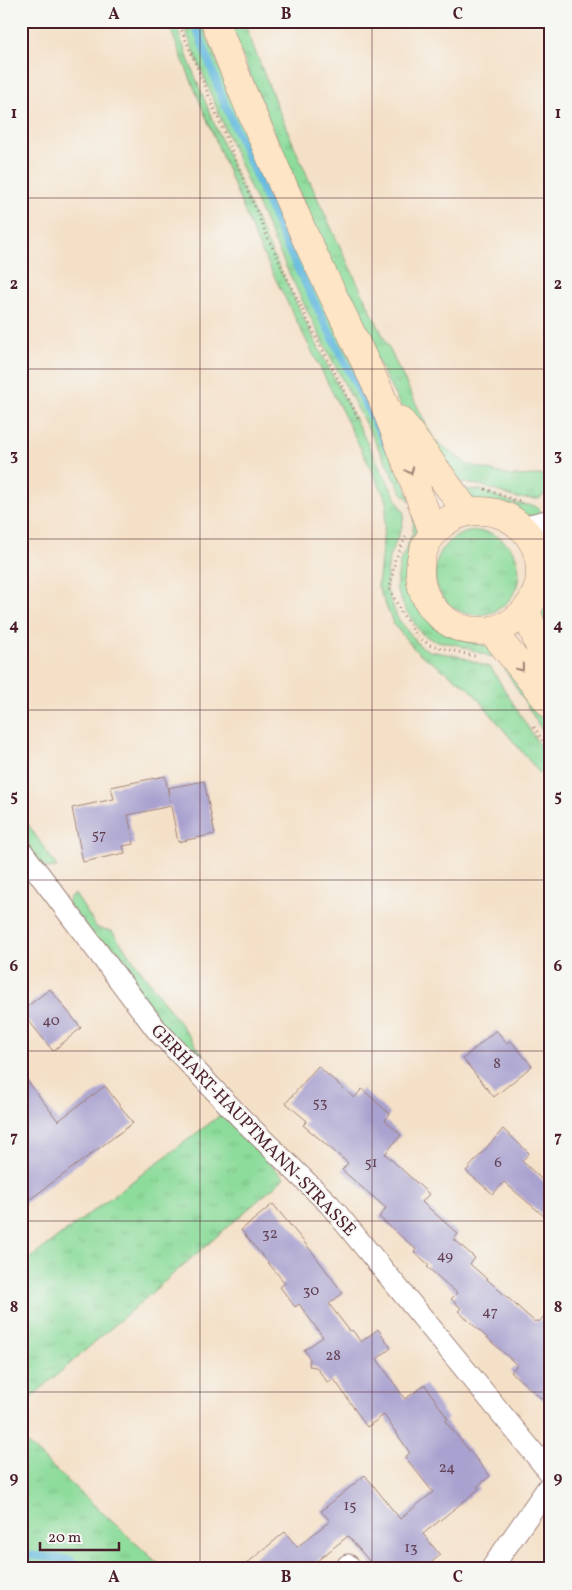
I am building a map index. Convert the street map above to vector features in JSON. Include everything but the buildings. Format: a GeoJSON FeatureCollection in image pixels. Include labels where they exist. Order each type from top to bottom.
{"type":"FeatureCollection","features":[{"type":"Feature","properties":{"kind":"main road"},"geometry":{"type":"LineString","coordinates":[[215,21],[243,93],[304,233],[380,393],[421,532],[422,550],[419,572],[423,593],[434,611],[450,624],[470,631],[492,631],[512,623],[526,611],[536,595],[545,555],[534,546],[521,527],[504,516],[486,511],[467,512],[421,532]]}},
{"type":"Feature","properties":{"kind":"main road"},"geometry":{"type":"LineString","coordinates":[[380,393],[467,512]]}},
{"type":"Feature","properties":{"kind":"main road"},"geometry":{"type":"LineString","coordinates":[[526,611],[551,677]]}},
{"type":"Feature","properties":{"kind":"main road"},"geometry":{"type":"LineString","coordinates":[[492,631],[541,713]]}},
{"type":"Feature","properties":{"kind":"street"},"geometry":{"type":"LineString","coordinates":[[521,527],[551,520]]}},
{"type":"Feature","properties":{"kind":"street","name":"GERHART-HAUPTMANN-STRASSE"},"geometry":{"type":"LineString","coordinates":[[21,850],[151,1023],[241,1118],[330,1205],[551,1474]]}},
{"type":"Feature","properties":{"kind":"street"},"geometry":{"type":"LineString","coordinates":[[491,1569],[551,1483]]}},
{"type":"Feature","properties":{"kind":"path"},"geometry":{"type":"LineString","coordinates":[[178,21],[266,234],[313,331],[362,425]]}},
{"type":"Feature","properties":{"kind":"path"},"geometry":{"type":"LineString","coordinates":[[421,532],[395,560],[390,589],[401,612],[417,636],[430,645],[486,659]]}},
{"type":"Feature","properties":{"kind":"path"},"geometry":{"type":"LineString","coordinates":[[541,713],[551,754]]}},
{"type":"Feature","properties":{"kind":"green space"},"geometry":{"type":"Polygon","coordinates":[[[167,21],[174,21],[224,148],[252,210],[341,393],[404,513],[402,527],[389,557],[386,588],[397,617],[419,645],[429,651],[459,656],[491,668],[551,764],[551,787],[469,688],[417,652],[394,625],[378,587],[387,501],[257,242],[167,21]]]}},
{"type":"Feature","properties":{"kind":"green space"},"geometry":{"type":"Polygon","coordinates":[[[182,21],[201,21],[231,98],[396,459],[411,502],[402,493],[334,364],[285,265],[235,154],[182,21]]]}},
{"type":"Feature","properties":{"kind":"green space"},"geometry":{"type":"Polygon","coordinates":[[[228,21],[244,21],[264,75],[309,180],[433,439],[467,464],[510,476],[551,473],[551,489],[539,499],[516,498],[480,485],[452,482],[420,441],[391,388],[317,235],[228,21]]]}},
{"type":"Feature","properties":{"kind":"green space"},"geometry":{"type":"Polygon","coordinates":[[[459,489],[481,490],[513,503],[535,506],[542,514],[527,519],[505,510],[472,502],[459,489]]]}},
{"type":"Feature","properties":{"kind":"green space"},"geometry":{"type":"Polygon","coordinates":[[[414,513],[420,536],[413,556],[410,579],[416,601],[430,622],[448,634],[487,646],[496,652],[492,657],[458,645],[432,640],[421,633],[406,611],[396,588],[400,562],[413,533],[414,513]]]}},
{"type":"Feature","properties":{"kind":"green space"},"geometry":{"type":"Polygon","coordinates":[[[477,531],[493,534],[507,543],[516,557],[519,573],[516,589],[507,603],[493,612],[477,615],[461,612],[447,603],[438,589],[435,573],[438,557],[447,543],[461,534],[477,531]]]}},
{"type":"Feature","properties":{"kind":"green space"},"geometry":{"type":"Polygon","coordinates":[[[550,563],[551,598],[546,618],[549,628],[538,632],[535,618],[548,580],[550,563]]]}},
{"type":"Feature","properties":{"kind":"green space"},"geometry":{"type":"Polygon","coordinates":[[[511,662],[551,716],[551,745],[504,668],[511,662]]]}},
{"type":"Feature","properties":{"kind":"green space"},"geometry":{"type":"Polygon","coordinates":[[[21,814],[57,867],[45,868],[21,840],[21,814]]]}},
{"type":"Feature","properties":{"kind":"green space"},"geometry":{"type":"Polygon","coordinates":[[[75,894],[97,928],[112,931],[209,1063],[198,1068],[67,903],[70,897],[75,894]]]}},
{"type":"Feature","properties":{"kind":"green space"},"geometry":{"type":"Polygon","coordinates":[[[222,1114],[284,1178],[21,1406],[21,1265],[222,1114]]]}},
{"type":"Feature","properties":{"kind":"green space"},"geometry":{"type":"Polygon","coordinates":[[[21,1438],[164,1569],[21,1569],[21,1438]]]}},
{"type":"Feature","properties":{"kind":"waterway"},"geometry":{"type":"LineString","coordinates":[[194,21],[223,100],[287,247],[387,447]]}},
{"type":"Feature","properties":{"kind":"waterway"},"geometry":{"type":"LineString","coordinates":[[21,1554],[70,1560],[78,1569]]}}]}
